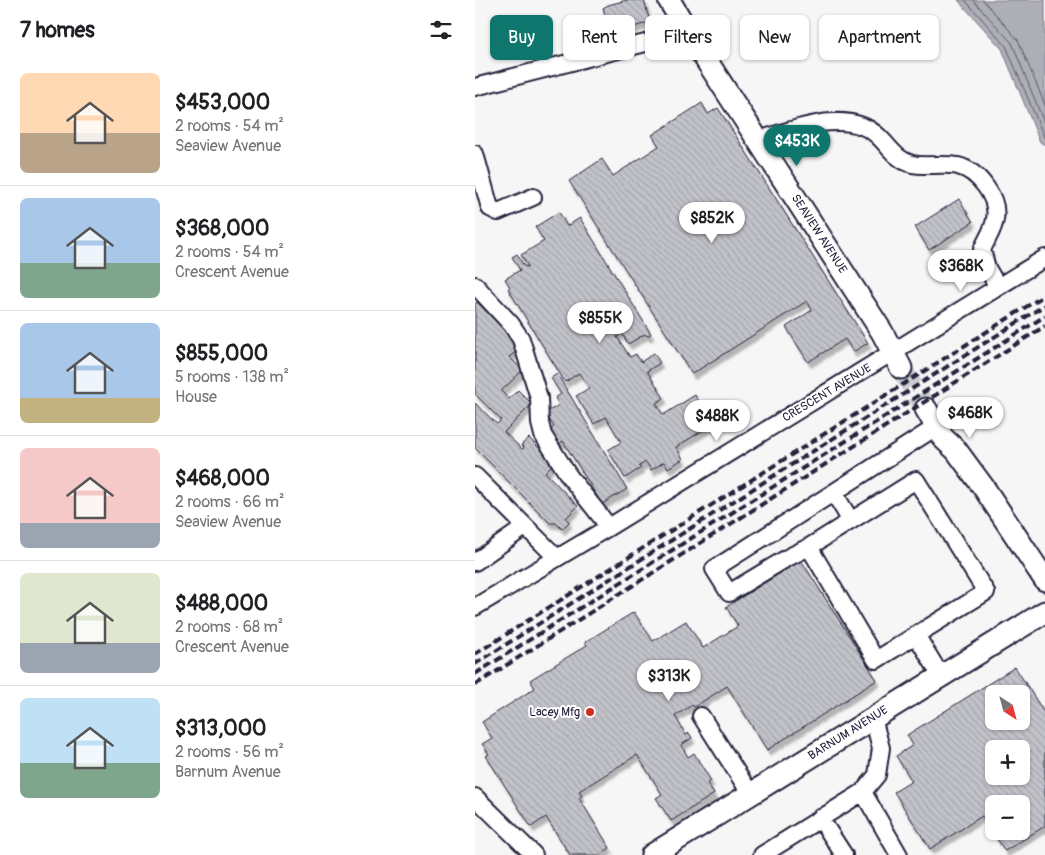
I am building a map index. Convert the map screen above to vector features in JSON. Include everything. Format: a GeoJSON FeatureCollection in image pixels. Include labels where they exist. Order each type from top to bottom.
{"type":"FeatureCollection","features":[{"type":"Feature","properties":{"kind":"main road","name":"SEAVIEW AVENUE"},"geometry":{"type":"LineString","coordinates":[[669,0],[678,15]]}},
{"type":"Feature","properties":{"kind":"main road","name":"SEAVIEW AVENUE"},"geometry":{"type":"LineString","coordinates":[[706,60],[897,360]]}},
{"type":"Feature","properties":{"kind":"main road"},"geometry":{"type":"LineString","coordinates":[[931,418],[943,438],[956,450],[984,488],[1045,580]]}},
{"type":"Feature","properties":{"kind":"main road","name":"BARNUM AVENUE"},"geometry":{"type":"LineString","coordinates":[[652,855],[675,849],[750,793],[1045,612]]}},
{"type":"Feature","properties":{"kind":"street"},"geometry":{"type":"LineString","coordinates":[[475,87],[645,43]]}},
{"type":"Feature","properties":{"kind":"street"},"geometry":{"type":"LineString","coordinates":[[758,140],[814,124],[837,122],[864,125],[878,136],[897,157],[913,164],[940,164],[960,167],[973,173],[985,186],[993,200],[996,218],[982,250],[987,268],[998,287]]}},
{"type":"Feature","properties":{"kind":"street"},"geometry":{"type":"LineString","coordinates":[[475,154],[491,208],[494,211],[498,212],[533,198]]}},
{"type":"Feature","properties":{"kind":"street","name":"CRESCENT AVENUE"},"geometry":{"type":"LineString","coordinates":[[475,607],[897,360],[998,287],[1045,258]]}},
{"type":"Feature","properties":{"kind":"street"},"geometry":{"type":"LineString","coordinates":[[475,285],[511,324],[521,338],[539,398],[540,423],[543,435],[569,476],[609,527]]}},
{"type":"Feature","properties":{"kind":"street"},"geometry":{"type":"LineString","coordinates":[[809,548],[876,660],[987,592],[916,480],[809,548],[787,558],[729,593],[714,569],[834,493],[931,418]]}},
{"type":"Feature","properties":{"kind":"street"},"geometry":{"type":"LineString","coordinates":[[475,476],[557,558]]}},
{"type":"Feature","properties":{"kind":"street"},"geometry":{"type":"LineString","coordinates":[[834,493],[851,521]]}},
{"type":"Feature","properties":{"kind":"street"},"geometry":{"type":"LineString","coordinates":[[475,562],[525,527]]}},
{"type":"Feature","properties":{"kind":"street"},"geometry":{"type":"LineString","coordinates":[[916,635],[941,676]]}},
{"type":"Feature","properties":{"kind":"street"},"geometry":{"type":"LineString","coordinates":[[701,716],[750,793]]}},
{"type":"Feature","properties":{"kind":"street"},"geometry":{"type":"LineString","coordinates":[[762,855],[863,792],[877,775],[881,748],[873,718]]}},
{"type":"Feature","properties":{"kind":"street"},"geometry":{"type":"LineString","coordinates":[[863,792],[899,855]]}},
{"type":"Feature","properties":{"kind":"street"},"geometry":{"type":"LineString","coordinates":[[475,797],[533,855]]}},
{"type":"Feature","properties":{"kind":"street"},"geometry":{"type":"LineString","coordinates":[[821,818],[844,855]]}},
{"type":"Feature","properties":{"kind":"water"},"geometry":{"type":"Polygon","coordinates":[[[958,0],[1045,0],[1045,145],[1040,142],[1002,49],[958,0]]]}},
{"type":"Feature","properties":{"kind":"building"},"geometry":{"type":"Polygon","coordinates":[[[627,0],[644,0],[648,15],[645,15],[645,24],[635,27],[635,15],[605,15],[603,8],[627,0]]]}},
{"type":"Feature","properties":{"kind":"building"},"geometry":{"type":"Polygon","coordinates":[[[702,103],[708,114],[718,108],[868,343],[853,352],[845,339],[808,362],[786,327],[812,310],[807,301],[692,374],[569,181],[602,159],[613,176],[659,146],[652,135],[702,103]]]}},
{"type":"Feature","properties":{"kind":"building"},"geometry":{"type":"Polygon","coordinates":[[[959,199],[973,222],[929,250],[915,227],[959,199]]]}},
{"type":"Feature","properties":{"kind":"building"},"geometry":{"type":"Polygon","coordinates":[[[559,212],[567,226],[580,218],[651,334],[647,336],[645,334],[628,344],[622,333],[617,337],[630,357],[636,354],[641,362],[654,353],[660,363],[647,371],[664,398],[656,403],[663,415],[695,395],[713,424],[676,447],[683,459],[668,468],[664,462],[651,470],[646,462],[639,466],[641,468],[625,478],[608,450],[621,442],[606,417],[594,424],[576,396],[589,388],[579,373],[565,382],[508,289],[510,287],[505,279],[520,270],[512,257],[517,254],[524,266],[528,267],[521,255],[544,241],[535,227],[559,212]]]}},
{"type":"Feature","properties":{"kind":"building"},"geometry":{"type":"Polygon","coordinates":[[[477,302],[520,346],[520,349],[509,357],[523,370],[501,391],[509,399],[518,390],[532,404],[504,432],[522,449],[524,448],[521,445],[529,438],[554,463],[545,472],[578,506],[566,518],[569,522],[562,529],[556,523],[550,523],[475,448],[475,403],[497,424],[501,420],[475,394],[475,304],[477,302]]]}},
{"type":"Feature","properties":{"kind":"building"},"geometry":{"type":"Polygon","coordinates":[[[557,374],[627,489],[602,504],[563,441],[556,446],[547,432],[554,427],[545,413],[559,405],[555,398],[561,394],[551,378],[557,374]]]}},
{"type":"Feature","properties":{"kind":"building","name":"Lacey Mfg"},"geometry":{"type":"Polygon","coordinates":[[[801,560],[877,680],[767,750],[727,686],[694,707],[692,705],[675,716],[686,735],[689,733],[692,738],[681,745],[688,757],[694,753],[711,781],[707,783],[714,794],[671,821],[656,798],[662,794],[637,755],[579,791],[582,796],[579,798],[610,848],[599,855],[570,855],[546,817],[531,827],[486,756],[489,754],[482,744],[492,738],[482,722],[535,688],[530,680],[587,645],[585,642],[634,612],[653,641],[686,621],[703,648],[738,626],[726,607],[801,560]]]}},
{"type":"Feature","properties":{"kind":"building"},"geometry":{"type":"Polygon","coordinates":[[[1015,667],[1026,685],[986,685],[1015,667]]]}},
{"type":"Feature","properties":{"kind":"building"},"geometry":{"type":"Polygon","coordinates":[[[985,686],[985,730],[1030,730],[1030,690],[1045,714],[1045,826],[1030,835],[1030,795],[985,795],[985,821],[982,816],[930,849],[894,792],[912,781],[896,756],[913,745],[907,735],[985,686]]]}},
{"type":"Feature","properties":{"kind":"building"},"geometry":{"type":"Polygon","coordinates":[[[998,840],[1023,840],[1005,851],[998,840]]]}},
{"type":"Feature","properties":{"kind":"tunnel"},"geometry":{"type":"LineString","coordinates":[[901,368],[926,409]]}},
{"type":"Feature","properties":{"kind":"railway"},"geometry":{"type":"LineString","coordinates":[[475,654],[1045,295]]}},
{"type":"Feature","properties":{"kind":"railway"},"geometry":{"type":"LineString","coordinates":[[475,664],[1045,305]]}},
{"type":"Feature","properties":{"kind":"railway"},"geometry":{"type":"LineString","coordinates":[[475,674],[1045,316]]}},
{"type":"Feature","properties":{"kind":"railway"},"geometry":{"type":"LineString","coordinates":[[475,685],[1045,326]]}},
{"type":"Feature","properties":{"kind":"place","name":"Lacey Mfg"},"geometry":{"type":"Point","coordinates":[590,712]}}]}
